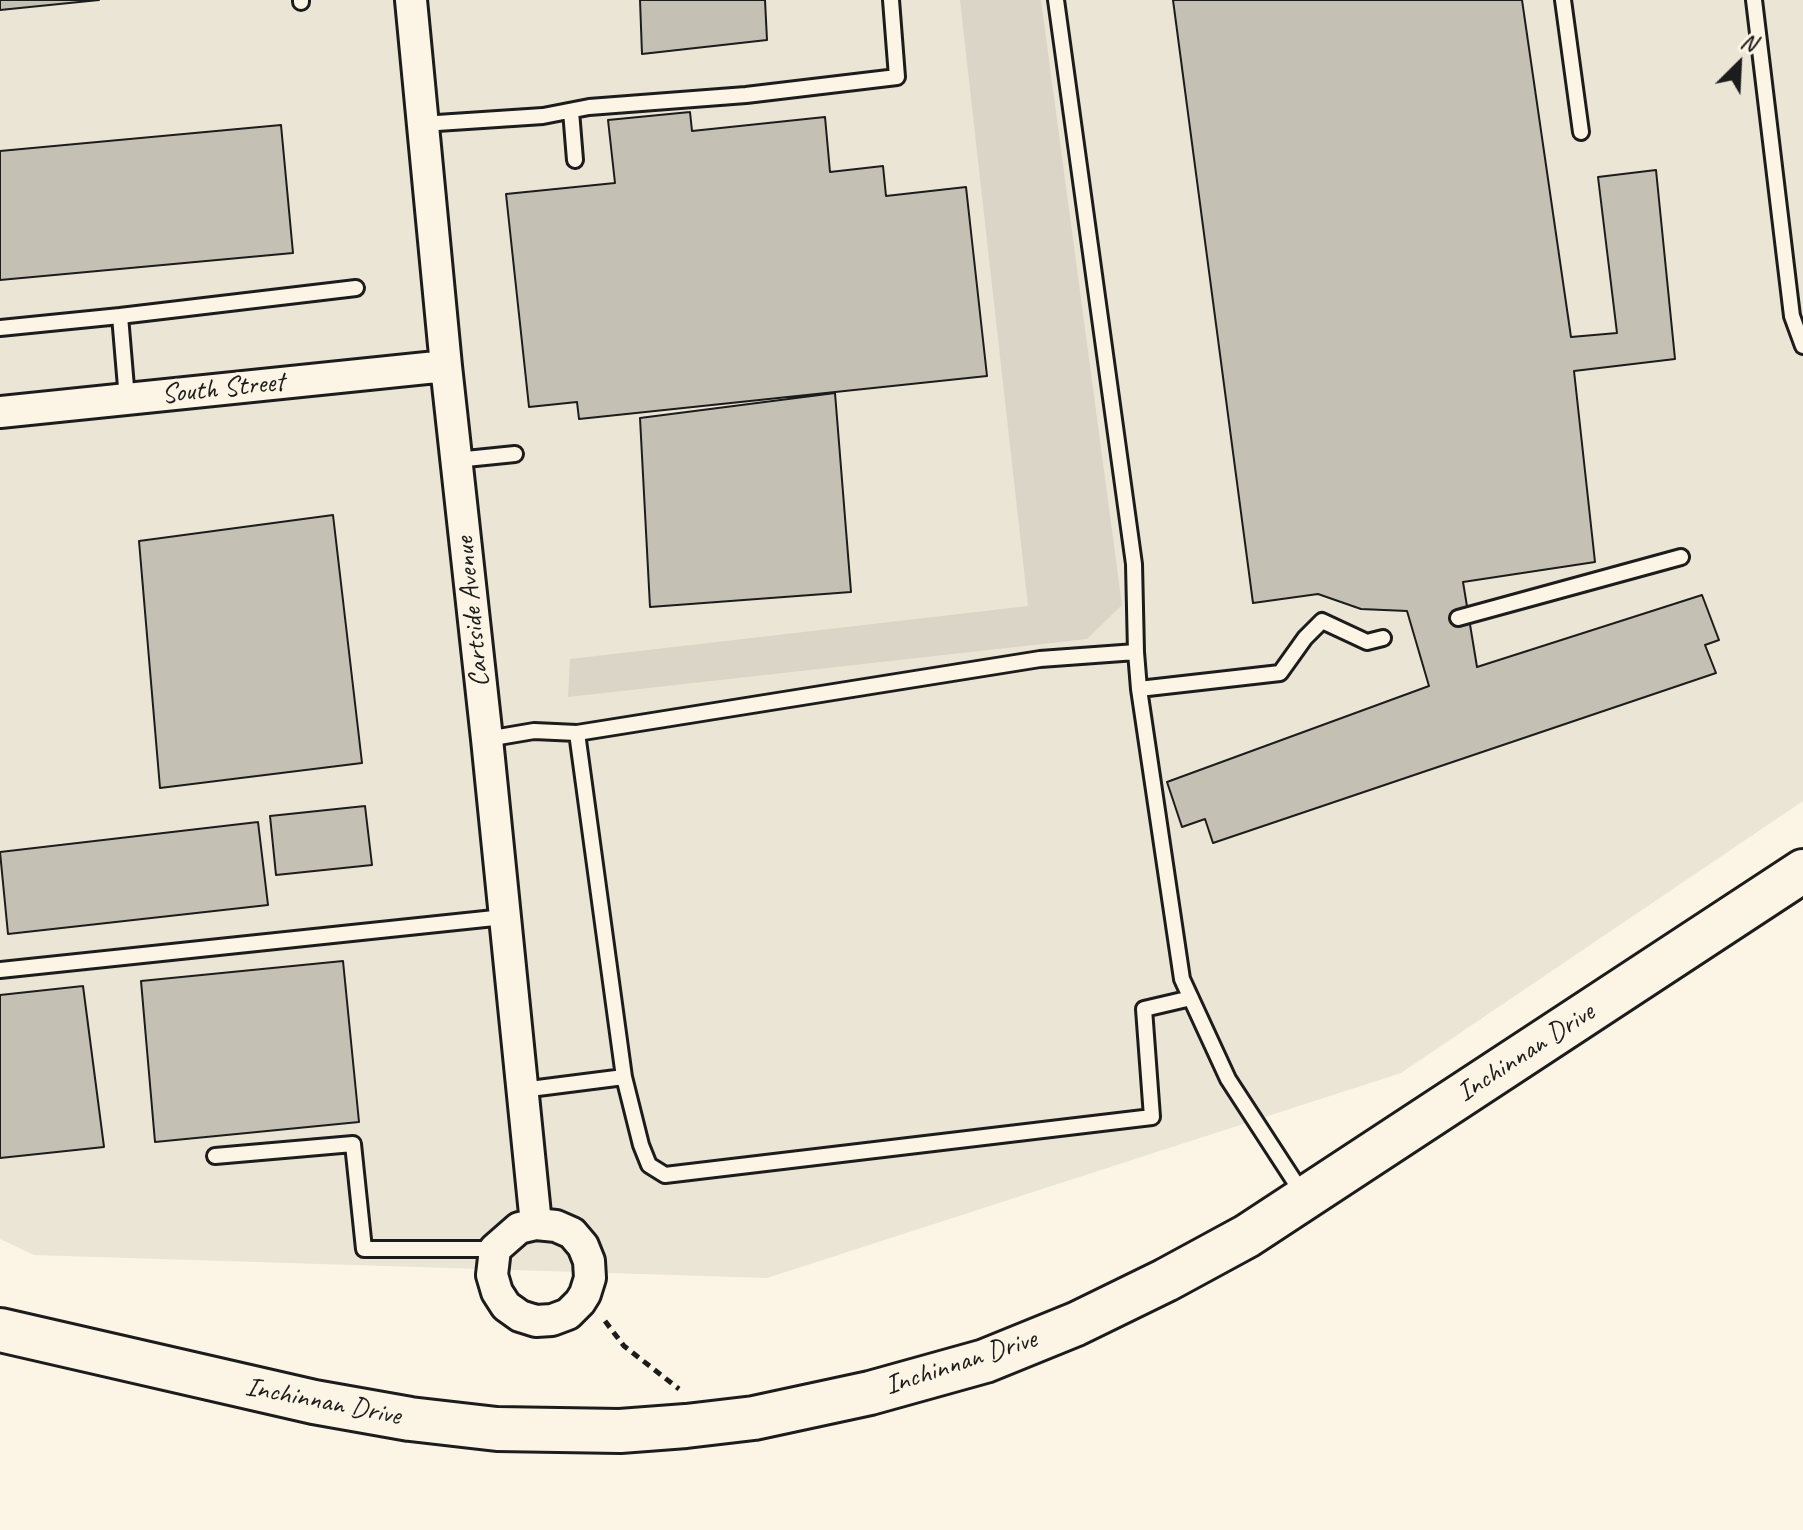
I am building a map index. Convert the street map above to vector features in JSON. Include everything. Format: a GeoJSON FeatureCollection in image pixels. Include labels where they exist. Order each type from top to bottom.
{"type":"FeatureCollection","features":[{"type":"Feature","properties":{"kind":"street","name":"Cartside Avenue"},"geometry":{"type":"LineString","coordinates":[[411,0],[536,1224]]}},
{"type":"Feature","properties":{"kind":"street","name":"South Street"},"geometry":{"type":"LineString","coordinates":[[0,412],[446,366]]}},
{"type":"Feature","properties":{"kind":"street","name":"Inchinnan Drive"},"geometry":{"type":"LineString","coordinates":[[0,1330],[299,1398],[410,1419],[512,1429],[620,1431],[686,1426],[754,1418],[841,1399],[985,1361],[1076,1324],[1247,1236],[1803,871]]}},
{"type":"Feature","properties":{"kind":"street"},"geometry":{"type":"LineString","coordinates":[[536,1224],[556,1226],[572,1233],[583,1246],[589,1261],[590,1278],[580,1302],[568,1314],[552,1320],[536,1321],[520,1316],[506,1306],[497,1292],[492,1275],[495,1249],[519,1228],[536,1224]]}},
{"type":"Feature","properties":{"kind":"lane"},"geometry":{"type":"LineString","coordinates":[[422,124],[543,116],[589,107],[746,95],[897,77],[891,0]]}},
{"type":"Feature","properties":{"kind":"lane"},"geometry":{"type":"LineString","coordinates":[[1056,0],[1134,564],[1139,689],[1182,979],[1228,1079],[1305,1198]]}},
{"type":"Feature","properties":{"kind":"lane"},"geometry":{"type":"LineString","coordinates":[[1563,0],[1581,132]]}},
{"type":"Feature","properties":{"kind":"lane"},"geometry":{"type":"LineString","coordinates":[[1754,0],[1792,316],[1803,346]]}},
{"type":"Feature","properties":{"kind":"lane"},"geometry":{"type":"LineString","coordinates":[[571,111],[575,160]]}},
{"type":"Feature","properties":{"kind":"lane"},"geometry":{"type":"LineString","coordinates":[[0,328],[356,288]]}},
{"type":"Feature","properties":{"kind":"lane"},"geometry":{"type":"LineString","coordinates":[[120,316],[127,399]]}},
{"type":"Feature","properties":{"kind":"lane"},"geometry":{"type":"LineString","coordinates":[[456,460],[515,454]]}},
{"type":"Feature","properties":{"kind":"lane"},"geometry":{"type":"LineString","coordinates":[[1458,618],[1681,557]]}},
{"type":"Feature","properties":{"kind":"lane"},"geometry":{"type":"LineString","coordinates":[[1139,689],[1280,673],[1305,638],[1322,621],[1367,642],[1383,638]]}},
{"type":"Feature","properties":{"kind":"lane"},"geometry":{"type":"LineString","coordinates":[[487,739],[534,731],[577,733],[1040,659],[1136,652]]}},
{"type":"Feature","properties":{"kind":"lane"},"geometry":{"type":"LineString","coordinates":[[577,733],[624,1077],[649,1165],[665,1175],[1152,1117],[1144,1009],[1191,998]]}},
{"type":"Feature","properties":{"kind":"lane"},"geometry":{"type":"LineString","coordinates":[[0,970],[504,917]]}},
{"type":"Feature","properties":{"kind":"lane"},"geometry":{"type":"LineString","coordinates":[[522,1090],[624,1077]]}},
{"type":"Feature","properties":{"kind":"lane"},"geometry":{"type":"LineString","coordinates":[[215,1156],[353,1144],[364,1249],[495,1249]]}},
{"type":"Feature","properties":{"kind":"path"},"geometry":{"type":"LineString","coordinates":[[585,1294],[624,1346],[680,1390]]}},
{"type":"Feature","properties":{"kind":"shaded area"},"geometry":{"type":"Polygon","coordinates":[[[0,0],[1803,0],[1803,801],[1401,1073],[767,1278],[34,1255],[0,1239],[0,0]]]}},
{"type":"Feature","properties":{"kind":"shaded area"},"geometry":{"type":"Polygon","coordinates":[[[960,0],[1041,0],[1122,605],[1087,639],[568,697],[570,659],[1028,606],[960,0]]]}},
{"type":"Feature","properties":{"kind":"building"},"geometry":{"type":"Polygon","coordinates":[[[0,0],[99,0],[0,10],[0,0]]]}},
{"type":"Feature","properties":{"kind":"building"},"geometry":{"type":"Polygon","coordinates":[[[640,0],[765,0],[767,40],[642,54],[640,0]]]}},
{"type":"Feature","properties":{"kind":"building"},"geometry":{"type":"Polygon","coordinates":[[[1173,0],[1522,0],[1571,337],[1617,333],[1598,177],[1656,170],[1675,359],[1574,371],[1595,562],[1463,582],[1477,667],[1702,595],[1719,640],[1705,645],[1716,673],[1213,843],[1205,819],[1182,827],[1167,782],[1429,686],[1407,611],[1361,609],[1318,594],[1253,603],[1173,0]]]}},
{"type":"Feature","properties":{"kind":"building"},"geometry":{"type":"Polygon","coordinates":[[[690,112],[692,131],[825,117],[830,172],[883,166],[886,196],[966,187],[987,376],[579,419],[577,402],[529,407],[506,194],[615,183],[608,120],[690,112]]]}},
{"type":"Feature","properties":{"kind":"building"},"geometry":{"type":"Polygon","coordinates":[[[281,125],[293,253],[0,280],[0,151],[281,125]]]}},
{"type":"Feature","properties":{"kind":"building"},"geometry":{"type":"Polygon","coordinates":[[[835,393],[851,592],[650,607],[640,418],[835,393]]]}},
{"type":"Feature","properties":{"kind":"building"},"geometry":{"type":"Polygon","coordinates":[[[333,515],[362,763],[160,788],[139,541],[333,515]]]}},
{"type":"Feature","properties":{"kind":"building"},"geometry":{"type":"Polygon","coordinates":[[[365,806],[372,865],[276,875],[270,816],[365,806]]]}},
{"type":"Feature","properties":{"kind":"building"},"geometry":{"type":"Polygon","coordinates":[[[258,822],[268,905],[8,934],[0,852],[258,822]]]}},
{"type":"Feature","properties":{"kind":"building"},"geometry":{"type":"Polygon","coordinates":[[[343,961],[359,1122],[155,1142],[141,981],[343,961]]]}},
{"type":"Feature","properties":{"kind":"building"},"geometry":{"type":"Polygon","coordinates":[[[83,986],[104,1147],[0,1158],[0,995],[83,986]]]}}]}
